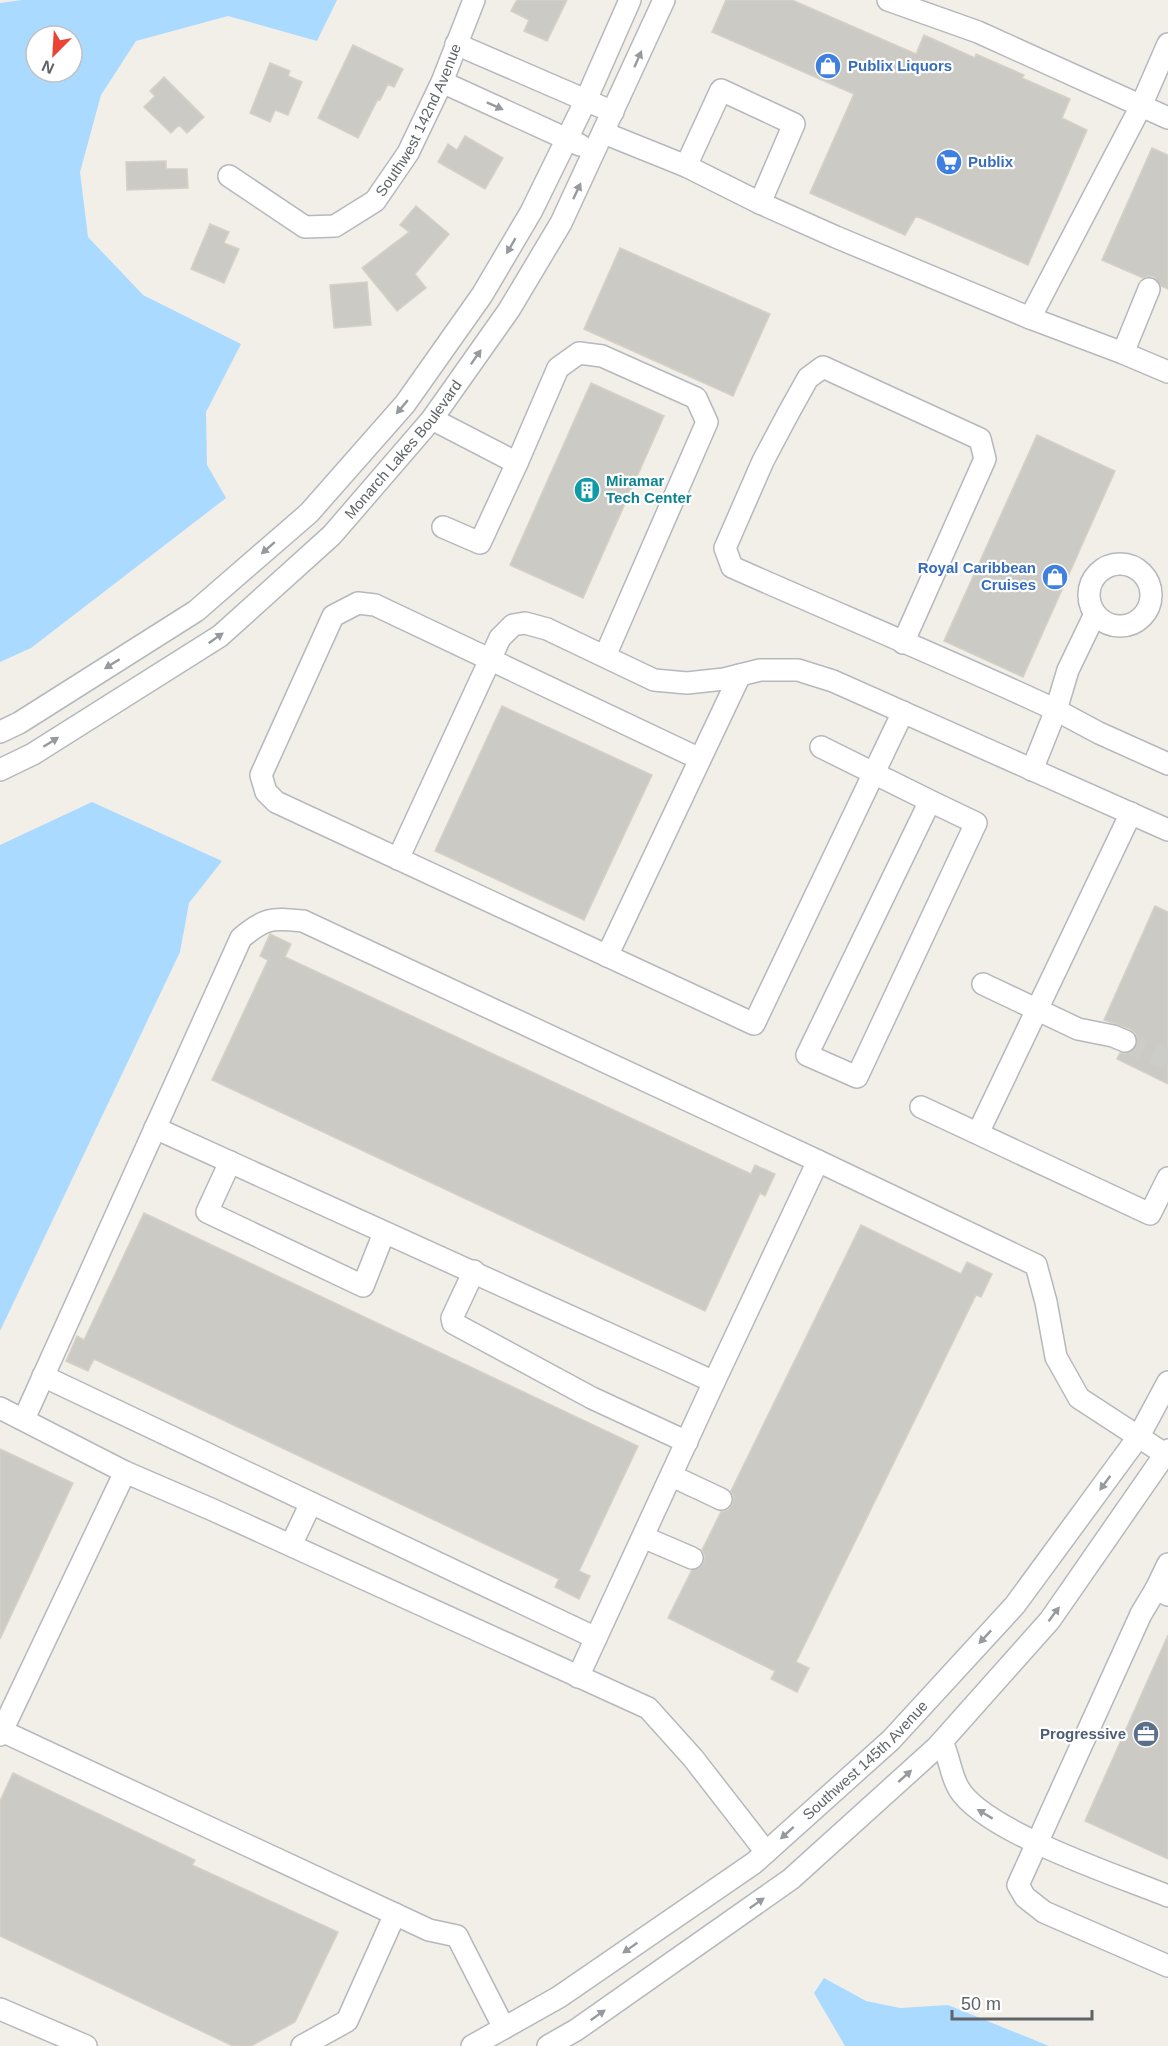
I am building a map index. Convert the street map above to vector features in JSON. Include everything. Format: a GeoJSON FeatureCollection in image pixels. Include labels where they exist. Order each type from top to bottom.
{"type":"FeatureCollection","features":[{"type":"Feature","properties":{"kind":"street","name":"Southwest 142nd Avenue"},"geometry":{"type":"LineString","coordinates":[[229,176],[305,227],[335,226],[375,201],[408,153],[441,82],[474,0]]}},
{"type":"Feature","properties":{"kind":"street","name":"Monarch Lakes Boulevard"},"geometry":{"type":"LineString","coordinates":[[0,732],[19,723],[196,611],[309,513],[405,404],[482,295],[531,212],[568,139],[630,0]]}},
{"type":"Feature","properties":{"kind":"street","name":"Monarch Lakes Boulevard"},"geometry":{"type":"LineString","coordinates":[[0,770],[33,754],[220,636],[332,535],[432,419],[509,310],[561,224],[664,0]]}},
{"type":"Feature","properties":{"kind":"street"},"geometry":{"type":"LineString","coordinates":[[888,0],[978,32],[1168,118]]}},
{"type":"Feature","properties":{"kind":"street"},"geometry":{"type":"LineString","coordinates":[[456,44],[613,112]]}},
{"type":"Feature","properties":{"kind":"street"},"geometry":{"type":"LineString","coordinates":[[1030,318],[1141,106],[1168,44]]}},
{"type":"Feature","properties":{"kind":"street"},"geometry":{"type":"LineString","coordinates":[[441,82],[568,139],[599,142],[686,166],[760,203],[1030,318],[1168,372]]}},
{"type":"Feature","properties":{"kind":"street"},"geometry":{"type":"LineString","coordinates":[[686,166],[721,90],[794,124],[760,203]]}},
{"type":"Feature","properties":{"kind":"street"},"geometry":{"type":"LineString","coordinates":[[1124,353],[1149,289]]}},
{"type":"Feature","properties":{"kind":"street"},"geometry":{"type":"LineString","coordinates":[[443,527],[480,543],[558,368],[579,353],[602,356],[696,398],[706,422],[604,656]]}},
{"type":"Feature","properties":{"kind":"street"},"geometry":{"type":"LineString","coordinates":[[903,643],[985,459],[980,439],[823,368],[808,378],[763,461],[725,548],[732,567],[903,643],[993,680],[1099,733],[1168,764]]}},
{"type":"Feature","properties":{"kind":"street"},"geometry":{"type":"LineString","coordinates":[[432,419],[517,463]]}},
{"type":"Feature","properties":{"kind":"street"},"geometry":{"type":"LineString","coordinates":[[1116,564],[1126,565],[1158,581],[1148,609],[1135,622],[1117,626],[1107,623],[1095,614],[1089,600],[1089,590],[1092,581],[1106,567],[1116,564]]}},
{"type":"Feature","properties":{"kind":"street"},"geometry":{"type":"LineString","coordinates":[[700,759],[375,605],[358,603],[333,616],[261,774],[266,792],[276,802],[754,1024],[903,712]]}},
{"type":"Feature","properties":{"kind":"street"},"geometry":{"type":"LineString","coordinates":[[1032,770],[1056,710],[1068,670],[1095,614]]}},
{"type":"Feature","properties":{"kind":"street"},"geometry":{"type":"LineString","coordinates":[[398,859],[500,638],[513,625],[525,623],[547,629],[654,680],[687,683],[760,670],[798,670],[833,681],[1168,830]]}},
{"type":"Feature","properties":{"kind":"street"},"geometry":{"type":"LineString","coordinates":[[607,956],[740,675]]}},
{"type":"Feature","properties":{"kind":"street"},"geometry":{"type":"LineString","coordinates":[[821,747],[976,823],[856,1077],[807,1055],[930,801]]}},
{"type":"Feature","properties":{"kind":"street"},"geometry":{"type":"LineString","coordinates":[[978,1133],[1131,813]]}},
{"type":"Feature","properties":{"kind":"street"},"geometry":{"type":"LineString","coordinates":[[24,1419],[241,938],[255,927],[275,918],[303,921],[1036,1265],[1046,1302],[1056,1357],[1079,1398],[1167,1453],[1050,1620],[942,1742],[791,1879],[576,2030],[548,2046]]}},
{"type":"Feature","properties":{"kind":"street"},"geometry":{"type":"LineString","coordinates":[[983,984],[1078,1029],[1113,1036],[1125,1041]]}},
{"type":"Feature","properties":{"kind":"street"},"geometry":{"type":"LineString","coordinates":[[921,1107],[1150,1214],[1168,1178]]}},
{"type":"Feature","properties":{"kind":"street"},"geometry":{"type":"LineString","coordinates":[[154,1128],[384,1233],[474,1271],[714,1382]]}},
{"type":"Feature","properties":{"kind":"street"},"geometry":{"type":"LineString","coordinates":[[578,1677],[818,1161]]}},
{"type":"Feature","properties":{"kind":"street"},"geometry":{"type":"LineString","coordinates":[[230,1162],[207,1212],[363,1286],[384,1233]]}},
{"type":"Feature","properties":{"kind":"street"},"geometry":{"type":"LineString","coordinates":[[474,1271],[456,1310],[453,1323],[592,1398],[687,1442]]}},
{"type":"Feature","properties":{"kind":"street"},"geometry":{"type":"LineString","coordinates":[[44,1376],[597,1638]]}},
{"type":"Feature","properties":{"kind":"street","name":"Southwest 145th Avenue"},"geometry":{"type":"LineString","coordinates":[[472,2046],[559,1998],[754,1863],[891,1740],[1015,1605],[1139,1436],[1168,1382]]}},
{"type":"Feature","properties":{"kind":"street"},"geometry":{"type":"LineString","coordinates":[[0,1408],[125,1472],[648,1708],[693,1758],[766,1852]]}},
{"type":"Feature","properties":{"kind":"street"},"geometry":{"type":"LineString","coordinates":[[125,1472],[1,1733],[429,1930],[457,1936],[504,2028]]}},
{"type":"Feature","properties":{"kind":"street"},"geometry":{"type":"LineString","coordinates":[[672,1476],[721,1499]]}},
{"type":"Feature","properties":{"kind":"street"},"geometry":{"type":"LineString","coordinates":[[291,1545],[311,1503]]}},
{"type":"Feature","properties":{"kind":"street"},"geometry":{"type":"LineString","coordinates":[[643,1537],[692,1558]]}},
{"type":"Feature","properties":{"kind":"street"},"geometry":{"type":"LineString","coordinates":[[1168,1564],[1162,1592],[1136,1625],[1018,1885],[1024,1897],[1044,1912],[1168,1966]]}},
{"type":"Feature","properties":{"kind":"street"},"geometry":{"type":"LineString","coordinates":[[942,1742],[949,1755],[952,1772],[959,1789],[976,1809],[1036,1843],[1168,1896]]}},
{"type":"Feature","properties":{"kind":"street"},"geometry":{"type":"LineString","coordinates":[[302,2046],[348,2021],[395,1914]]}},
{"type":"Feature","properties":{"kind":"street"},"geometry":{"type":"LineString","coordinates":[[0,2008],[86,2046]]}},
{"type":"Feature","properties":{"kind":"water"},"geometry":{"type":"Polygon","coordinates":[[[22,0],[337,0],[317,41],[228,16],[136,41],[101,95],[80,172],[88,237],[143,295],[241,344],[206,412],[207,465],[226,498],[31,648],[0,662],[0,3],[22,0]]]}},
{"type":"Feature","properties":{"kind":"water"},"geometry":{"type":"Polygon","coordinates":[[[92,802],[222,861],[189,903],[180,952],[0,1331],[0,845],[92,802]]]}},
{"type":"Feature","properties":{"kind":"water"},"geometry":{"type":"Polygon","coordinates":[[[824,1978],[866,2001],[900,2008],[948,2005],[1049,2046],[845,2046],[814,1993],[824,1978]]]}},
{"type":"Feature","properties":{"kind":"building"},"geometry":{"type":"Polygon","coordinates":[[[517,0],[567,0],[547,41],[524,31],[529,20],[511,11],[517,0]]]}},
{"type":"Feature","properties":{"kind":"building","name":"Publix"},"geometry":{"type":"Polygon","coordinates":[[[726,0],[792,0],[916,54],[924,35],[975,58],[976,54],[1024,75],[1022,78],[1070,99],[1062,118],[1087,130],[1028,265],[916,216],[905,235],[810,193],[854,94],[712,32],[726,0]]]}},
{"type":"Feature","properties":{"kind":"building"},"geometry":{"type":"Polygon","coordinates":[[[353,45],[403,69],[394,87],[388,84],[380,100],[378,99],[358,138],[318,118],[353,45]]]}},
{"type":"Feature","properties":{"kind":"building"},"geometry":{"type":"Polygon","coordinates":[[[270,63],[290,71],[288,76],[302,82],[288,115],[275,110],[270,122],[250,113],[270,63]]]}},
{"type":"Feature","properties":{"kind":"building"},"geometry":{"type":"Polygon","coordinates":[[[164,77],[204,117],[187,133],[179,125],[171,133],[144,107],[155,96],[150,91],[164,77]]]}},
{"type":"Feature","properties":{"kind":"building"},"geometry":{"type":"Polygon","coordinates":[[[465,136],[503,158],[485,189],[438,162],[448,144],[457,150],[465,136]]]}},
{"type":"Feature","properties":{"kind":"building"},"geometry":{"type":"Polygon","coordinates":[[[1152,148],[1168,155],[1168,289],[1161,286],[1154,277],[1143,278],[1102,260],[1152,148]]]}},
{"type":"Feature","properties":{"kind":"building"},"geometry":{"type":"Polygon","coordinates":[[[166,161],[166,169],[187,169],[188,188],[127,190],[126,162],[166,161]]]}},
{"type":"Feature","properties":{"kind":"building"},"geometry":{"type":"Polygon","coordinates":[[[416,206],[449,234],[415,274],[426,288],[397,311],[362,268],[409,232],[400,225],[416,206]]]}},
{"type":"Feature","properties":{"kind":"building"},"geometry":{"type":"Polygon","coordinates":[[[210,224],[229,232],[224,243],[239,249],[224,283],[191,269],[210,224]]]}},
{"type":"Feature","properties":{"kind":"building"},"geometry":{"type":"Polygon","coordinates":[[[620,248],[770,314],[733,396],[584,329],[620,248]]]}},
{"type":"Feature","properties":{"kind":"building"},"geometry":{"type":"Polygon","coordinates":[[[367,282],[371,325],[334,328],[330,285],[367,282]]]}},
{"type":"Feature","properties":{"kind":"building","name":"Miramar Tech Center"},"geometry":{"type":"Polygon","coordinates":[[[591,383],[664,416],[583,598],[510,565],[591,383]]]}},
{"type":"Feature","properties":{"kind":"building"},"geometry":{"type":"Polygon","coordinates":[[[1037,435],[1115,471],[1023,677],[944,641],[1037,435]]]}},
{"type":"Feature","properties":{"kind":"building"},"geometry":{"type":"Polygon","coordinates":[[[502,706],[652,775],[584,920],[435,851],[502,706]]]}},
{"type":"Feature","properties":{"kind":"building"},"geometry":{"type":"Polygon","coordinates":[[[1155,906],[1168,912],[1168,1084],[1117,1059],[1120,1053],[1133,1051],[1137,1045],[1135,1033],[1104,1020],[1155,906]]]}},
{"type":"Feature","properties":{"kind":"building"},"geometry":{"type":"Polygon","coordinates":[[[270,934],[291,944],[285,957],[751,1174],[755,1165],[775,1174],[765,1196],[760,1193],[705,1311],[212,1080],[268,960],[260,956],[270,934]]]}},
{"type":"Feature","properties":{"kind":"building"},"geometry":{"type":"Polygon","coordinates":[[[144,1213],[638,1446],[579,1571],[590,1576],[579,1599],[555,1587],[559,1579],[94,1359],[88,1371],[66,1361],[77,1336],[84,1340],[144,1213]]]}},
{"type":"Feature","properties":{"kind":"building"},"geometry":{"type":"Polygon","coordinates":[[[861,1225],[961,1274],[967,1262],[992,1274],[981,1297],[976,1295],[796,1662],[809,1668],[797,1692],[771,1679],[775,1671],[668,1618],[692,1570],[703,1564],[705,1556],[702,1550],[721,1512],[728,1510],[732,1505],[734,1497],[731,1491],[861,1225]]]}},
{"type":"Feature","properties":{"kind":"building"},"geometry":{"type":"Polygon","coordinates":[[[0,1449],[73,1483],[0,1639],[0,1449]]]}},
{"type":"Feature","properties":{"kind":"building","name":"Progressive"},"geometry":{"type":"Polygon","coordinates":[[[1168,1635],[1168,1859],[1085,1821],[1168,1635]]]}},
{"type":"Feature","properties":{"kind":"building"},"geometry":{"type":"Polygon","coordinates":[[[13,1773],[195,1860],[192,1865],[338,1932],[295,2022],[251,2046],[233,2046],[0,1936],[0,1801],[13,1773]]]}},
{"type":"Feature","properties":{"kind":"tunnel"},"geometry":{"type":"LineString","coordinates":[[1125,1041],[1168,1060]]}},
{"type":"Feature","properties":{"kind":"place","name":"Publix Liquors"},"geometry":{"type":"Point","coordinates":[828,66]}},
{"type":"Feature","properties":{"kind":"place","name":"Publix"},"geometry":{"type":"Point","coordinates":[949,162]}},
{"type":"Feature","properties":{"kind":"place","name":"Miramar Tech Center"},"geometry":{"type":"Point","coordinates":[587,490]}},
{"type":"Feature","properties":{"kind":"place","name":"Royal Caribbean Cruises"},"geometry":{"type":"Point","coordinates":[1055,577]}},
{"type":"Feature","properties":{"kind":"place","name":"Progressive"},"geometry":{"type":"Point","coordinates":[1146,1734]}}]}
